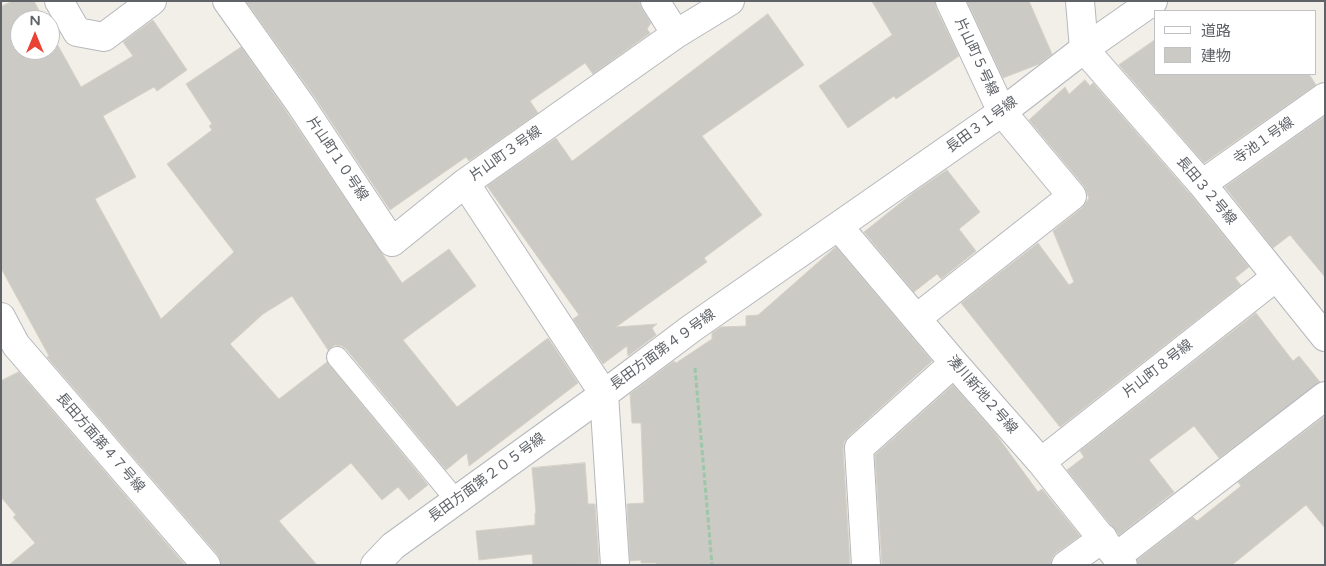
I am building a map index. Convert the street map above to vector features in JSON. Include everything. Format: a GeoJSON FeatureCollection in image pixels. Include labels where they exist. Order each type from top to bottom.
{"type":"FeatureCollection","features":[{"type":"Feature","properties":{"kind":"street"},"geometry":{"type":"LineString","coordinates":[[59,1],[77,32],[104,37],[152,1]]}},
{"type":"Feature","properties":{"kind":"street","name":"片山町１０号線"},"geometry":{"type":"LineString","coordinates":[[227,1],[301,105],[392,242],[465,183]]}},
{"type":"Feature","properties":{"kind":"street"},"geometry":{"type":"LineString","coordinates":[[655,1],[676,34]]}},
{"type":"Feature","properties":{"kind":"street","name":"片山町３号線"},"geometry":{"type":"LineString","coordinates":[[604,394],[465,183],[676,34],[730,1]]}},
{"type":"Feature","properties":{"kind":"street","name":"片山町５号線"},"geometry":{"type":"LineString","coordinates":[[917,318],[1072,196],[1002,112],[950,1]]}},
{"type":"Feature","properties":{"kind":"street"},"geometry":{"type":"LineString","coordinates":[[1080,1],[1084,49]]}},
{"type":"Feature","properties":{"kind":"street","name":"長田３１号線"},"geometry":{"type":"LineString","coordinates":[[839,227],[1002,112],[1084,49],[1153,1]]}},
{"type":"Feature","properties":{"kind":"street","name":"長田３２号線"},"geometry":{"type":"LineString","coordinates":[[1084,49],[1202,184],[1325,337]]}},
{"type":"Feature","properties":{"kind":"street","name":"寺池１号線"},"geometry":{"type":"LineString","coordinates":[[1202,184],[1325,97]]}},
{"type":"Feature","properties":{"kind":"street","name":"湊川新地２号線"},"geometry":{"type":"LineString","coordinates":[[839,227],[954,364],[1041,462],[1115,553]]}},
{"type":"Feature","properties":{"kind":"street","name":"長田方面第４９号線"},"geometry":{"type":"LineString","coordinates":[[615,565],[604,394],[692,328],[839,227]]}},
{"type":"Feature","properties":{"kind":"street","name":"片山町８号線"},"geometry":{"type":"LineString","coordinates":[[1041,462],[1276,277]]}},
{"type":"Feature","properties":{"kind":"street","name":"長田方面第４７号線"},"geometry":{"type":"LineString","coordinates":[[1,317],[9,348],[206,565]]}},
{"type":"Feature","properties":{"kind":"street"},"geometry":{"type":"LineString","coordinates":[[866,565],[859,448],[954,364]]}},
{"type":"Feature","properties":{"kind":"street","name":"長田方面第２０５号線"},"geometry":{"type":"LineString","coordinates":[[375,565],[393,546],[604,394]]}},
{"type":"Feature","properties":{"kind":"street"},"geometry":{"type":"LineString","coordinates":[[1066,565],[1115,553],[1325,396]]}},
{"type":"Feature","properties":{"kind":"lane"},"geometry":{"type":"LineString","coordinates":[[337,357],[456,500]]}},
{"type":"Feature","properties":{"kind":"path"},"geometry":{"type":"LineString","coordinates":[[692,328],[712,565]]}},
{"type":"Feature","properties":{"kind":"building"},"geometry":{"type":"Polygon","coordinates":[[[13,1],[34,1],[39,10],[10,10],[10,60],[60,60],[60,49],[81,87],[133,56],[123,42],[153,20],[187,70],[157,91],[154,87],[103,116],[136,177],[95,199],[161,319],[234,252],[167,164],[212,130],[209,126],[212,124],[186,84],[241,47],[402,283],[449,249],[476,286],[403,340],[457,407],[548,338],[578,383],[469,466],[467,453],[446,470],[346,349],[335,345],[328,350],[292,296],[263,314],[230,344],[279,399],[327,362],[428,485],[409,500],[398,487],[382,500],[351,463],[279,521],[317,565],[221,565],[218,555],[47,357],[49,356],[1,268],[1,7],[13,1]]]}},
{"type":"Feature","properties":{"kind":"building"},"geometry":{"type":"Polygon","coordinates":[[[246,1],[639,1],[651,23],[647,29],[650,33],[593,74],[585,63],[530,101],[538,113],[469,161],[466,157],[390,210],[314,96],[246,1]]]}},
{"type":"Feature","properties":{"kind":"building"},"geometry":{"type":"Polygon","coordinates":[[[872,1],[935,1],[936,8],[959,56],[896,99],[894,96],[848,128],[819,86],[892,35],[872,1]]]}},
{"type":"Feature","properties":{"kind":"building"},"geometry":{"type":"Polygon","coordinates":[[[967,1],[1029,1],[1052,54],[1039,64],[1003,78],[967,1]]]}},
{"type":"Feature","properties":{"kind":"building"},"geometry":{"type":"Polygon","coordinates":[[[768,14],[804,65],[702,136],[762,215],[704,258],[707,262],[616,327],[657,324],[652,328],[656,335],[628,356],[627,346],[603,364],[573,319],[579,315],[487,186],[556,138],[572,161],[768,14]]]}},
{"type":"Feature","properties":{"kind":"building"},"geometry":{"type":"Polygon","coordinates":[[[1154,41],[1154,75],[1310,75],[1316,85],[1204,163],[1119,65],[1154,41]]]}},
{"type":"Feature","properties":{"kind":"building"},"geometry":{"type":"Polygon","coordinates":[[[1085,80],[1090,86],[1093,83],[1190,194],[1249,267],[1235,278],[1241,285],[1060,427],[961,303],[1038,243],[1069,285],[1074,282],[1053,231],[1082,208],[1089,198],[1084,186],[1029,120],[1065,87],[1069,94],[1085,80]]]}},
{"type":"Feature","properties":{"kind":"building"},"geometry":{"type":"Polygon","coordinates":[[[1325,116],[1325,277],[1290,235],[1273,248],[1225,187],[1325,116]]]}},
{"type":"Feature","properties":{"kind":"building"},"geometry":{"type":"Polygon","coordinates":[[[947,170],[980,212],[959,229],[976,251],[941,279],[937,274],[914,292],[864,232],[913,193],[947,170]]]}},
{"type":"Feature","properties":{"kind":"building"},"geometry":{"type":"Polygon","coordinates":[[[836,247],[932,361],[844,442],[850,565],[656,565],[656,563],[641,563],[641,560],[630,561],[627,504],[644,503],[641,423],[632,423],[630,394],[674,361],[676,363],[712,339],[712,333],[721,327],[746,326],[746,316],[758,315],[836,247]]]}},
{"type":"Feature","properties":{"kind":"building"},"geometry":{"type":"Polygon","coordinates":[[[1256,313],[1293,361],[1299,356],[1320,382],[1219,458],[1194,426],[1149,460],[1174,492],[1119,535],[1067,470],[1084,457],[1080,451],[1256,313]]]}},
{"type":"Feature","properties":{"kind":"building"},"geometry":{"type":"Polygon","coordinates":[[[19,372],[185,565],[9,565],[35,543],[13,517],[16,515],[1,497],[1,381],[19,372]]]}},
{"type":"Feature","properties":{"kind":"building"},"geometry":{"type":"Polygon","coordinates":[[[953,385],[995,433],[1038,492],[1042,489],[1080,536],[1056,553],[1052,558],[1051,565],[882,565],[875,455],[953,385]]]}},
{"type":"Feature","properties":{"kind":"building"},"geometry":{"type":"Polygon","coordinates":[[[1325,416],[1325,528],[1306,505],[1232,565],[1138,565],[1137,560],[1193,517],[1197,521],[1241,486],[1238,482],[1325,416]]]}},
{"type":"Feature","properties":{"kind":"building"},"geometry":{"type":"Polygon","coordinates":[[[585,463],[588,504],[595,504],[599,564],[533,565],[532,554],[479,560],[476,531],[535,525],[536,513],[532,468],[585,463]]]}}]}
